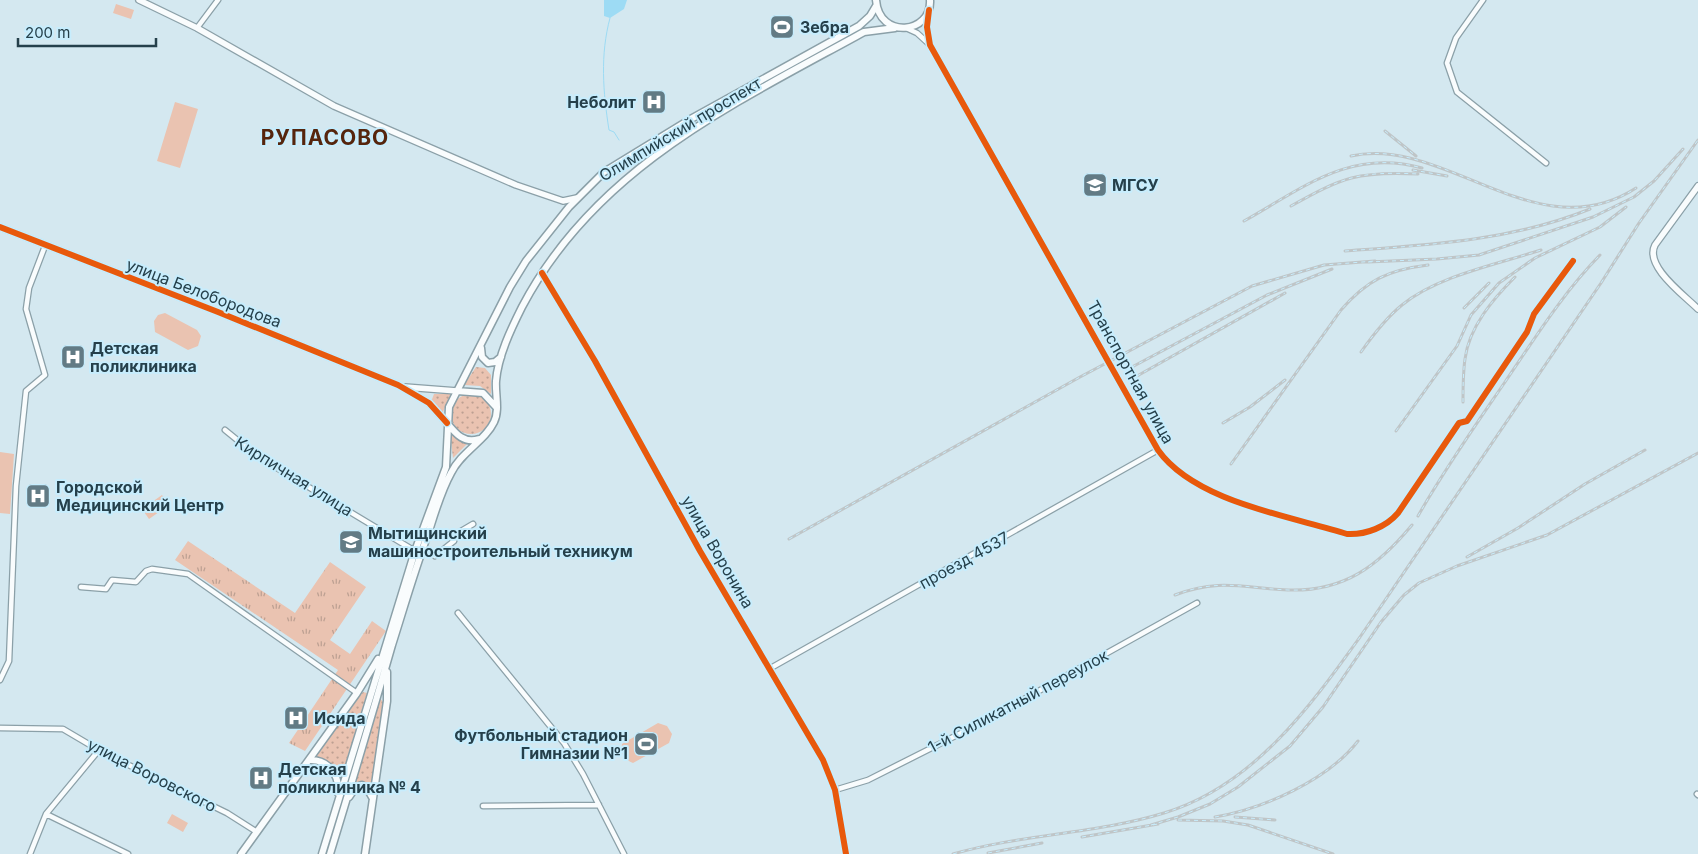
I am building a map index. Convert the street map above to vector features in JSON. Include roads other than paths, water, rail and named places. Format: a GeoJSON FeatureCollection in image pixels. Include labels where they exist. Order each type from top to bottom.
{"type":"FeatureCollection","features":[{"type":"Feature","properties":{"kind":"main road"},"geometry":{"type":"LineString","coordinates":[[906,28],[919,22],[929,10],[930,0]]}},
{"type":"Feature","properties":{"kind":"main road"},"geometry":{"type":"LineString","coordinates":[[876,3],[882,19],[895,28]]}},
{"type":"Feature","properties":{"kind":"main road","name":"Олимпийский проспект"},"geometry":{"type":"LineString","coordinates":[[322,854],[383,651],[415,551],[446,466],[449,407],[514,280],[539,242],[577,198],[600,176],[646,146],[859,26],[870,16],[876,3]]}},
{"type":"Feature","properties":{"kind":"main road","name":"Олимпийский проспект"},"geometry":{"type":"LineString","coordinates":[[330,854],[409,587],[451,471],[472,446],[484,436],[495,419],[496,381],[501,356],[521,309],[542,274],[572,232],[654,156],[696,126],[864,32],[906,28]]}},
{"type":"Feature","properties":{"kind":"main road"},"geometry":{"type":"LineString","coordinates":[[646,146],[643,150],[645,156],[654,156]]}},
{"type":"Feature","properties":{"kind":"main road"},"geometry":{"type":"LineString","coordinates":[[631,156],[636,154],[640,157],[643,162],[640,168]]}},
{"type":"Feature","properties":{"kind":"main road"},"geometry":{"type":"LineString","coordinates":[[481,347],[482,357],[488,362],[495,362],[501,356]]}},
{"type":"Feature","properties":{"kind":"main road"},"geometry":{"type":"LineString","coordinates":[[457,391],[483,393],[493,401],[496,408]]}},
{"type":"Feature","properties":{"kind":"main road"},"geometry":{"type":"LineString","coordinates":[[447,423],[462,438],[473,440],[484,436]]}},
{"type":"Feature","properties":{"kind":"main road"},"geometry":{"type":"LineString","coordinates":[[241,854],[357,693],[383,651]]}},
{"type":"Feature","properties":{"kind":"main road"},"geometry":{"type":"LineString","coordinates":[[365,854],[387,701],[386,666]]}},
{"type":"Feature","properties":{"kind":"main road"},"geometry":{"type":"LineString","coordinates":[[309,760],[326,764],[335,774],[338,788],[336,804]]}},
{"type":"Feature","properties":{"kind":"main road"},"geometry":{"type":"LineString","coordinates":[[344,807],[352,790],[360,786],[368,788],[372,799]]}},
{"type":"Feature","properties":{"kind":"street"},"geometry":{"type":"LineString","coordinates":[[139,0],[198,28],[334,106],[479,170],[559,200],[570,201],[577,198]]}},
{"type":"Feature","properties":{"kind":"street"},"geometry":{"type":"LineString","coordinates":[[198,28],[218,0]]}},
{"type":"Feature","properties":{"kind":"street"},"geometry":{"type":"LineString","coordinates":[[1483,0],[1456,38],[1447,63],[1457,92],[1546,163]]}},
{"type":"Feature","properties":{"kind":"street","name":"Транспортная улица"},"geometry":{"type":"LineString","coordinates":[[929,10],[926,27],[930,46]]}},
{"type":"Feature","properties":{"kind":"street","name":"Транспортная улица"},"geometry":{"type":"LineString","coordinates":[[906,28],[918,34],[930,46],[1158,450],[1169,462],[1197,484],[1230,500],[1347,534],[1360,534],[1380,527],[1398,513],[1459,423],[1467,421],[1527,332],[1534,314],[1573,261]]}},
{"type":"Feature","properties":{"kind":"street"},"geometry":{"type":"LineString","coordinates":[[1698,186],[1658,241],[1652,255],[1656,266],[1698,308]]}},
{"type":"Feature","properties":{"kind":"street"},"geometry":{"type":"LineString","coordinates":[[559,200],[563,208],[560,217]]}},
{"type":"Feature","properties":{"kind":"street","name":"улица Белобородова"},"geometry":{"type":"LineString","coordinates":[[0,227],[218,312],[398,386]]}},
{"type":"Feature","properties":{"kind":"street"},"geometry":{"type":"LineString","coordinates":[[0,680],[9,661],[16,478],[26,390],[44,377],[45,372],[26,309],[29,288],[45,246]]}},
{"type":"Feature","properties":{"kind":"street","name":"улица Воронина"},"geometry":{"type":"LineString","coordinates":[[542,274],[595,361],[700,551],[822,760],[835,790],[846,854]]}},
{"type":"Feature","properties":{"kind":"street"},"geometry":{"type":"LineString","coordinates":[[398,386],[416,390],[457,391]]}},
{"type":"Feature","properties":{"kind":"street"},"geometry":{"type":"LineString","coordinates":[[398,386],[429,403],[447,423]]}},
{"type":"Feature","properties":{"kind":"street","name":"Кирпичная улица"},"geometry":{"type":"LineString","coordinates":[[225,430],[233,439],[257,456],[415,551]]}},
{"type":"Feature","properties":{"kind":"street","name":"проезд 4537"},"geometry":{"type":"LineString","coordinates":[[769,669],[1158,450]]}},
{"type":"Feature","properties":{"kind":"street"},"geometry":{"type":"LineString","coordinates":[[435,556],[454,541],[456,534],[473,524]]}},
{"type":"Feature","properties":{"kind":"street"},"geometry":{"type":"LineString","coordinates":[[80,587],[106,589],[112,580],[136,582],[146,571],[152,569],[188,574],[357,693]]}},
{"type":"Feature","properties":{"kind":"street","name":"1-й Силикатный переулок"},"geometry":{"type":"LineString","coordinates":[[835,790],[868,780],[981,723],[1196,603]]}},
{"type":"Feature","properties":{"kind":"street"},"geometry":{"type":"LineString","coordinates":[[458,613],[564,743],[624,854]]}},
{"type":"Feature","properties":{"kind":"street","name":"улица Воровского"},"geometry":{"type":"LineString","coordinates":[[0,728],[44,727],[63,729],[99,750],[227,814],[257,832]]}},
{"type":"Feature","properties":{"kind":"street"},"geometry":{"type":"LineString","coordinates":[[30,854],[46,814],[99,750]]}},
{"type":"Feature","properties":{"kind":"street"},"geometry":{"type":"LineString","coordinates":[[483,806],[599,805]]}},
{"type":"Feature","properties":{"kind":"street"},"geometry":{"type":"LineString","coordinates":[[46,814],[128,854]]}},
{"type":"Feature","properties":{"kind":"water"},"geometry":{"type":"Polygon","coordinates":[[[604,0],[627,0],[624,9],[610,18],[604,16],[604,0]]]}},
{"type":"Feature","properties":{"kind":"waterway"},"geometry":{"type":"LineString","coordinates":[[610,18],[604,60],[605,102],[609,130],[614,132],[619,140]]}},
{"type":"Feature","properties":{"kind":"railway"},"geometry":{"type":"LineString","coordinates":[[1385,131],[1416,156]]}},
{"type":"Feature","properties":{"kind":"railway"},"geometry":{"type":"LineString","coordinates":[[953,854],[979,847],[1112,825],[1164,813],[1196,801],[1225,784],[1252,764],[1276,742],[1320,691],[1360,637],[1601,283],[1639,223],[1698,140]]}},
{"type":"Feature","properties":{"kind":"railway"},"geometry":{"type":"LineString","coordinates":[[1368,262],[1479,255],[1593,217],[1634,197],[1654,181],[1683,149]]}},
{"type":"Feature","properties":{"kind":"railway"},"geometry":{"type":"LineString","coordinates":[[1351,156],[1386,154],[1421,161],[1527,200],[1563,207],[1599,204],[1636,188]]}},
{"type":"Feature","properties":{"kind":"railway"},"geometry":{"type":"LineString","coordinates":[[1244,221],[1307,184],[1350,167],[1372,163],[1396,163],[1422,168]]}},
{"type":"Feature","properties":{"kind":"railway"},"geometry":{"type":"LineString","coordinates":[[1413,170],[1447,176]]}},
{"type":"Feature","properties":{"kind":"railway"},"geometry":{"type":"LineString","coordinates":[[1291,206],[1324,188],[1352,178],[1380,174],[1418,174]]}},
{"type":"Feature","properties":{"kind":"railway"},"geometry":{"type":"LineString","coordinates":[[1396,431],[1457,346],[1471,315],[1499,283],[1535,258],[1600,227],[1626,207]]}},
{"type":"Feature","properties":{"kind":"railway"},"geometry":{"type":"LineString","coordinates":[[1345,251],[1438,244],[1500,235],[1560,220],[1590,209]]}},
{"type":"Feature","properties":{"kind":"railway"},"geometry":{"type":"LineString","coordinates":[[1361,352],[1391,315],[1416,295],[1432,286],[1468,272],[1541,250]]}},
{"type":"Feature","properties":{"kind":"railway"},"geometry":{"type":"LineString","coordinates":[[1418,516],[1460,448],[1538,332],[1600,255]]}},
{"type":"Feature","properties":{"kind":"railway"},"geometry":{"type":"LineString","coordinates":[[789,539],[1080,377],[1252,286],[1324,265],[1375,261]]}},
{"type":"Feature","properties":{"kind":"railway"},"geometry":{"type":"LineString","coordinates":[[1231,464],[1341,310],[1360,291],[1379,278],[1401,270],[1428,265]]}},
{"type":"Feature","properties":{"kind":"railway"},"geometry":{"type":"LineString","coordinates":[[1132,367],[1267,295],[1332,269]]}},
{"type":"Feature","properties":{"kind":"railway"},"geometry":{"type":"LineString","coordinates":[[1463,402],[1463,375],[1467,347],[1471,336],[1483,314],[1515,277]]}},
{"type":"Feature","properties":{"kind":"railway"},"geometry":{"type":"LineString","coordinates":[[1464,308],[1489,283]]}},
{"type":"Feature","properties":{"kind":"railway"},"geometry":{"type":"LineString","coordinates":[[1137,376],[1285,293]]}},
{"type":"Feature","properties":{"kind":"railway"},"geometry":{"type":"LineString","coordinates":[[1223,423],[1250,407],[1285,380]]}},
{"type":"Feature","properties":{"kind":"railway"},"geometry":{"type":"LineString","coordinates":[[1467,557],[1518,528],[1585,484],[1645,450]]}},
{"type":"Feature","properties":{"kind":"railway"},"geometry":{"type":"LineString","coordinates":[[1151,825],[1178,817],[1210,804],[1238,787],[1290,746],[1323,707],[1381,622],[1404,595],[1419,583],[1457,566],[1547,535],[1698,453]]}},
{"type":"Feature","properties":{"kind":"railway"},"geometry":{"type":"LineString","coordinates":[[1175,595],[1218,585],[1288,590],[1308,589],[1343,581],[1373,564],[1412,525]]}},
{"type":"Feature","properties":{"kind":"railway"},"geometry":{"type":"LineString","coordinates":[[1215,817],[1253,807],[1293,791],[1330,768],[1358,741]]}},
{"type":"Feature","properties":{"kind":"railway"},"geometry":{"type":"LineString","coordinates":[[1235,817],[1275,820]]}},
{"type":"Feature","properties":{"kind":"railway"},"geometry":{"type":"LineString","coordinates":[[1178,820],[1223,821],[1248,825],[1333,854]]}},
{"type":"Feature","properties":{"kind":"railway"},"geometry":{"type":"LineString","coordinates":[[1082,837],[1158,824]]}},
{"type":"Feature","properties":{"kind":"railway"},"geometry":{"type":"LineString","coordinates":[[988,853],[1042,843]]}},
{"type":"Feature","properties":{"kind":"place","name":"Зебра"},"geometry":{"type":"Point","coordinates":[782,27]}},
{"type":"Feature","properties":{"kind":"place","name":"Неболит"},"geometry":{"type":"Point","coordinates":[654,102]}},
{"type":"Feature","properties":{"kind":"place","name":"МГСУ"},"geometry":{"type":"Point","coordinates":[1095,185]}},
{"type":"Feature","properties":{"kind":"place","name":"Детская поликлиника"},"geometry":{"type":"Point","coordinates":[73,357]}},
{"type":"Feature","properties":{"kind":"place","name":"Городской Медицинский Центр"},"geometry":{"type":"Point","coordinates":[38,496]}},
{"type":"Feature","properties":{"kind":"place","name":"Мытищинский машиностроительный техникум"},"geometry":{"type":"Point","coordinates":[351,542]}},
{"type":"Feature","properties":{"kind":"place","name":"Исида"},"geometry":{"type":"Point","coordinates":[296,718]}},
{"type":"Feature","properties":{"kind":"place","name":"Футбольный стадион Гимназии №1"},"geometry":{"type":"Point","coordinates":[646,744]}},
{"type":"Feature","properties":{"kind":"place","name":"Детская поликлиника № 4"},"geometry":{"type":"Point","coordinates":[261,778]}},
{"type":"Feature","properties":{"kind":"district","name":"РУПАСОВО"},"geometry":{"type":"Point","coordinates":[325,137]}}]}
